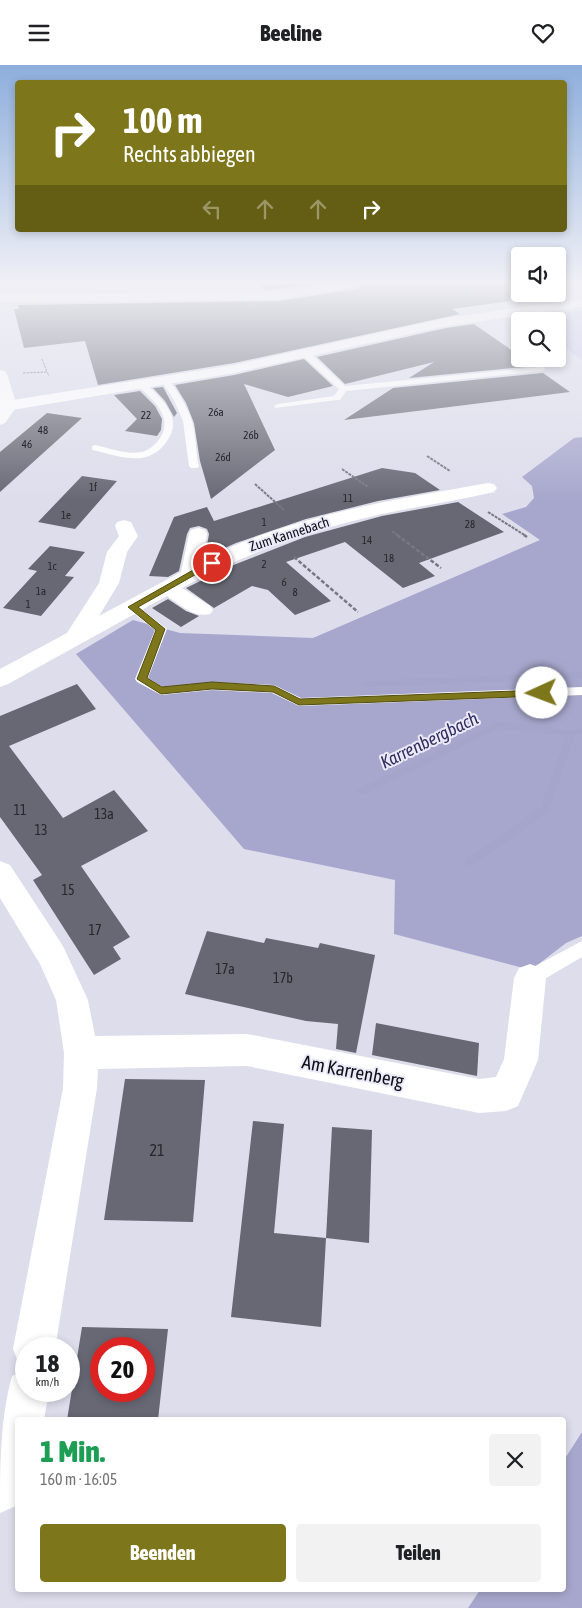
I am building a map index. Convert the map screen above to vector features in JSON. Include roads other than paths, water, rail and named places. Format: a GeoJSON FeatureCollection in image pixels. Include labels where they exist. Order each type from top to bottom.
{"type":"FeatureCollection","features":[{"type":"Feature","properties":{"kind":"street"},"geometry":{"type":"LineString","coordinates":[[4,407],[234,369],[292,356]]}},
{"type":"Feature","properties":{"kind":"street"},"geometry":{"type":"LineString","coordinates":[[0,375],[4,407],[0,420]]}},
{"type":"Feature","properties":{"kind":"street","name":"Zum Kannebach"},"geometry":{"type":"LineString","coordinates":[[0,679],[190,575],[244,548],[366,511],[488,488]]}},
{"type":"Feature","properties":{"kind":"street"},"geometry":{"type":"LineString","coordinates":[[75,637],[108,583],[117,552],[129,536],[124,526]]}},
{"type":"Feature","properties":{"kind":"street"},"geometry":{"type":"LineString","coordinates":[[190,575],[198,534]]}},
{"type":"Feature","properties":{"kind":"street"},"geometry":{"type":"LineString","coordinates":[[168,588],[203,609]]}},
{"type":"Feature","properties":{"kind":"street"},"geometry":{"type":"LineString","coordinates":[[0,873],[52,956],[72,1000],[81,1053],[80,1088],[36,1337]]}},
{"type":"Feature","properties":{"kind":"street","name":"Am Karrenberg"},"geometry":{"type":"LineString","coordinates":[[81,1053],[247,1050],[479,1096],[506,1094],[521,1060],[530,979]]}},
{"type":"Feature","properties":{"kind":"street"},"geometry":{"type":"LineString","coordinates":[[23,1417],[25,1402]]}},
{"type":"Feature","properties":{"kind":"street"},"geometry":{"type":"LineString","coordinates":[[0,1490],[15,1444]]}},
{"type":"Feature","properties":{"kind":"lane"},"geometry":{"type":"LineString","coordinates":[[308,356],[343,389],[542,369]]}},
{"type":"Feature","properties":{"kind":"lane"},"geometry":{"type":"LineString","coordinates":[[166,381],[179,398],[190,433],[190,448],[194,466]]}},
{"type":"Feature","properties":{"kind":"lane"},"geometry":{"type":"LineString","coordinates":[[96,448],[140,455],[152,452],[168,436],[170,429],[166,409],[142,385]]}},
{"type":"Feature","properties":{"kind":"lane"},"geometry":{"type":"LineString","coordinates":[[278,406],[337,398],[343,389]]}},
{"type":"Feature","properties":{"kind":"lane"},"geometry":{"type":"LineString","coordinates":[[132,607],[161,629],[141,679],[161,691],[212,685],[274,689],[299,702],[582,691]]}},
{"type":"Feature","properties":{"kind":"lane"},"geometry":{"type":"LineString","coordinates":[[530,979],[582,948]]}},
{"type":"Feature","properties":{"kind":"waterway","name":"Karrenbergbach"},"geometry":{"type":"LineString","coordinates":[[366,684],[582,675]]}},
{"type":"Feature","properties":{"kind":"waterway","name":"Karrenbergbach"},"geometry":{"type":"LineString","coordinates":[[362,791],[499,725],[571,733]]}},
{"type":"Feature","properties":{"kind":"waterway","name":"Karrenbergbach"},"geometry":{"type":"LineString","coordinates":[[571,733],[582,730]]}},
{"type":"Feature","properties":{"kind":"waterway","name":"Karrenbergbach"},"geometry":{"type":"LineString","coordinates":[[470,862],[545,809],[571,733]]}}]}
